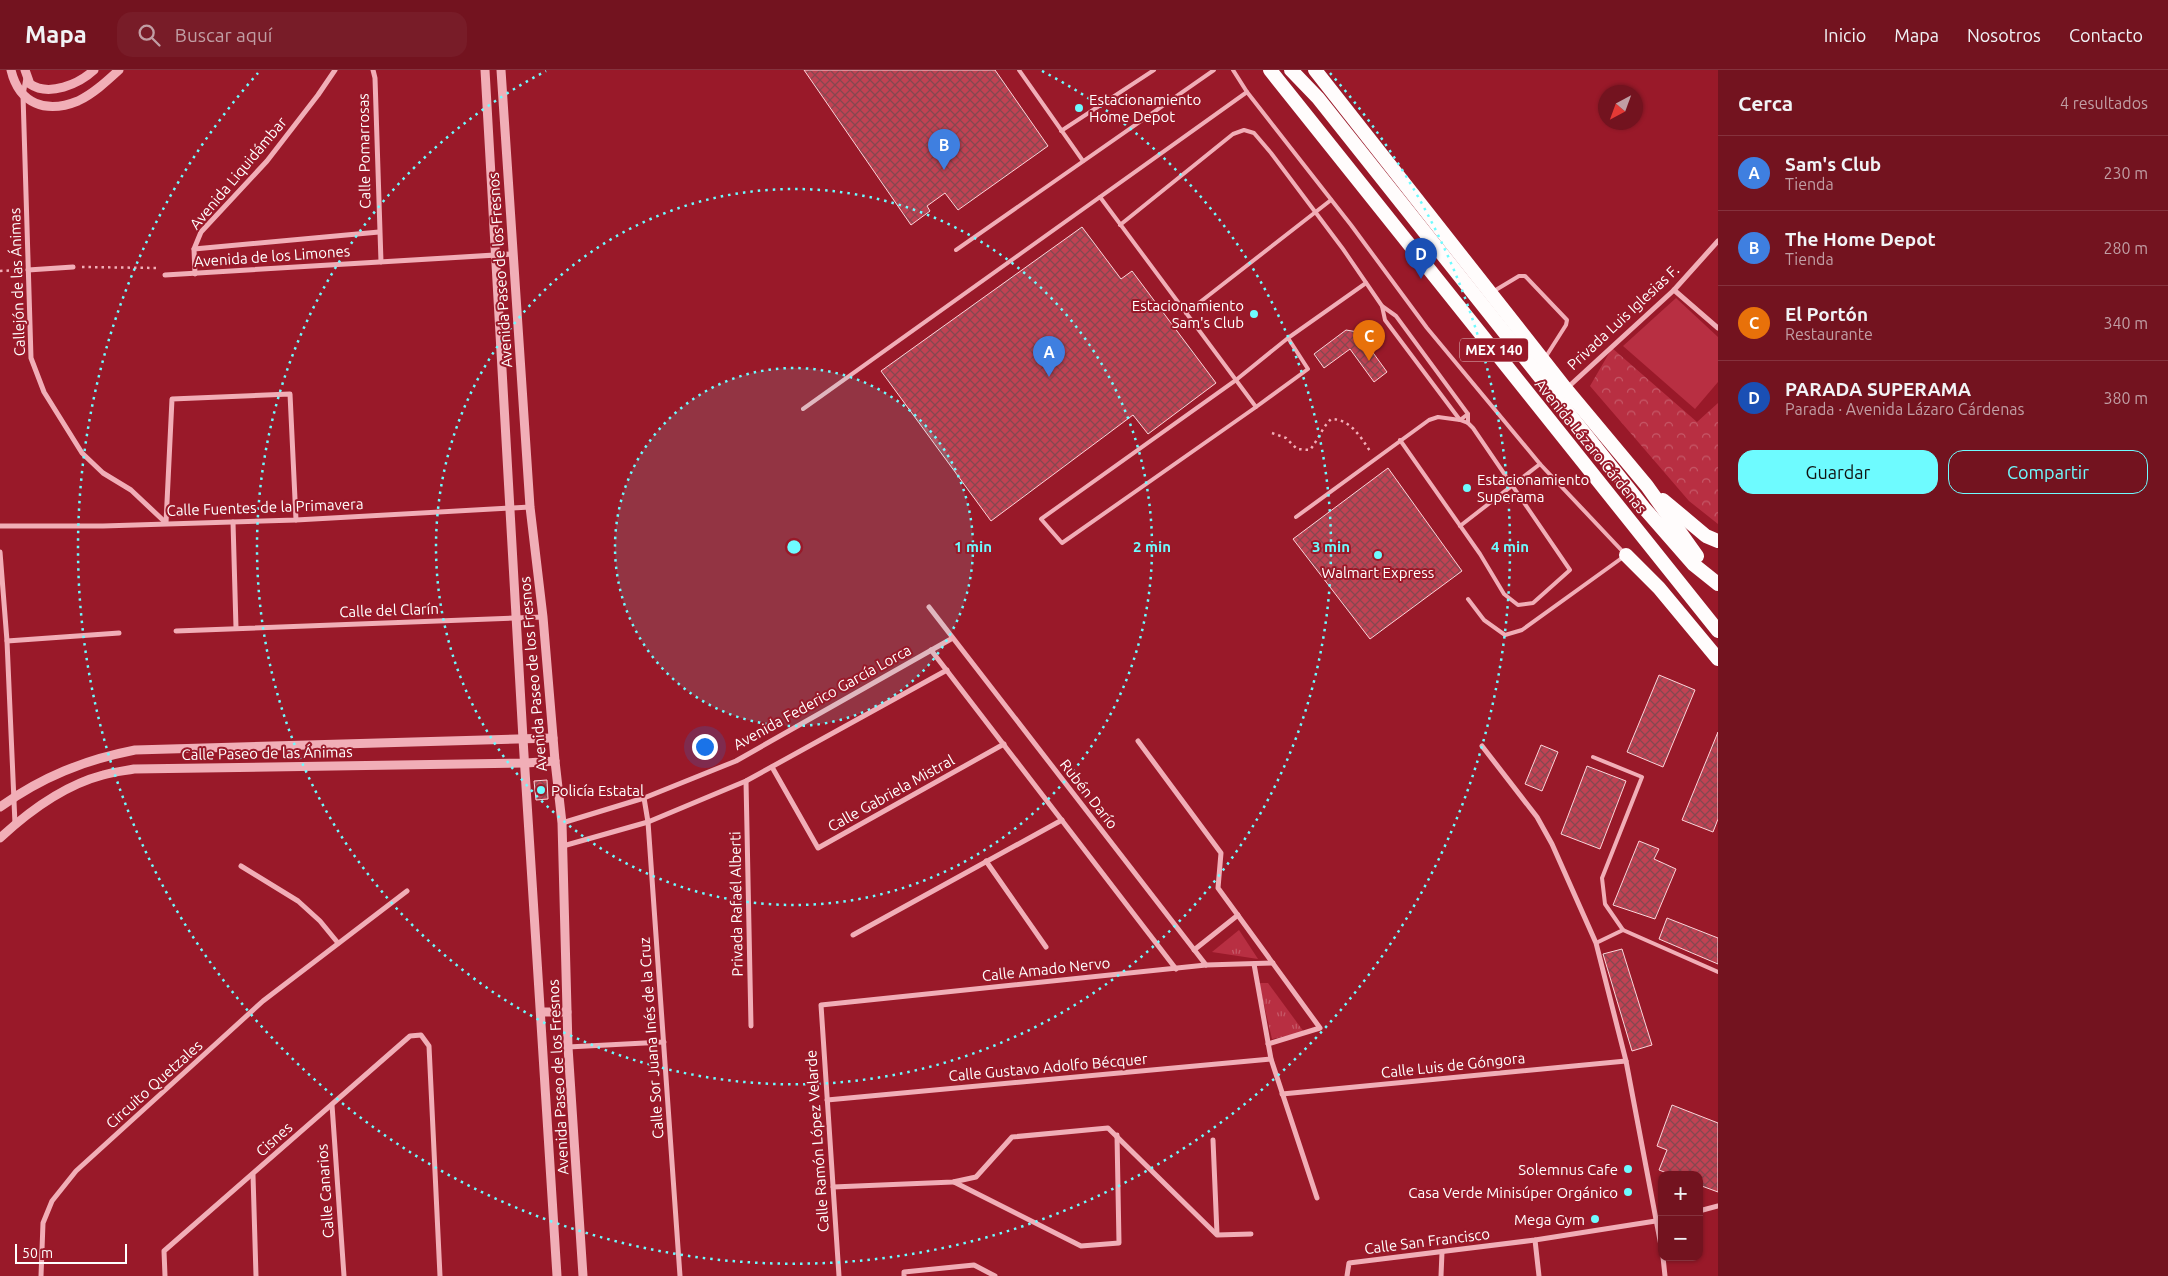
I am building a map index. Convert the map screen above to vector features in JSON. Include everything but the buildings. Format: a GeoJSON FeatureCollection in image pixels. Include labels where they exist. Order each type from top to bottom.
{"type":"FeatureCollection","features":[{"type":"Feature","properties":{"kind":"highway","name":"Avenida Lázaro Cárdenas"},"geometry":{"type":"LineString","coordinates":[[1270,70],[1718,631]]}},
{"type":"Feature","properties":{"kind":"highway"},"geometry":{"type":"LineString","coordinates":[[1291,70],[1318,98],[1644,508],[1693,564],[1718,583]]}},
{"type":"Feature","properties":{"kind":"highway","name":"Avenida Lázaro Cárdenas"},"geometry":{"type":"LineString","coordinates":[[1315,70],[1566,389],[1647,486],[1718,583]]}},
{"type":"Feature","properties":{"kind":"highway"},"geometry":{"type":"LineString","coordinates":[[1647,486],[1706,536],[1718,541]]}},
{"type":"Feature","properties":{"kind":"highway"},"geometry":{"type":"LineString","coordinates":[[1626,555],[1659,588],[1718,659]]}},
{"type":"Feature","properties":{"kind":"street"},"geometry":{"type":"LineString","coordinates":[[11,70],[14,84],[23,95],[36,104],[52,107],[78,101],[102,85],[119,70]]}},
{"type":"Feature","properties":{"kind":"street"},"geometry":{"type":"LineString","coordinates":[[25,73],[30,84],[48,90],[71,85],[94,70]]}},
{"type":"Feature","properties":{"kind":"street","name":"Avenida Liquidámbar"},"geometry":{"type":"LineString","coordinates":[[195,274],[194,249],[201,232],[267,161],[335,70]]}},
{"type":"Feature","properties":{"kind":"street","name":"Calle Pomarrosas"},"geometry":{"type":"LineString","coordinates":[[373,70],[375,78],[379,232]]}},
{"type":"Feature","properties":{"kind":"street","name":"Avenida Paseo de los Fresnos"},"geometry":{"type":"LineString","coordinates":[[485,70],[523,739],[557,1276]]}},
{"type":"Feature","properties":{"kind":"street","name":"Avenida Paseo de los Fresnos"},"geometry":{"type":"LineString","coordinates":[[500,70],[530,507],[543,617],[554,761],[562,823],[568,1047],[584,1276]]}},
{"type":"Feature","properties":{"kind":"street","name":"Callejón de las Ánimas"},"geometry":{"type":"LineString","coordinates":[[25,73],[23,95],[31,358],[44,392],[82,453],[103,473],[131,490],[166,523]]}},
{"type":"Feature","properties":{"kind":"street"},"geometry":{"type":"LineString","coordinates":[[379,232],[381,262]]}},
{"type":"Feature","properties":{"kind":"street","name":"Avenida de los Limones"},"geometry":{"type":"LineString","coordinates":[[194,249],[379,232]]}},
{"type":"Feature","properties":{"kind":"street","name":"Privada Luis Iglesias F."},"geometry":{"type":"LineString","coordinates":[[1566,389],[1674,290],[1718,241]]}},
{"type":"Feature","properties":{"kind":"street","name":"Avenida de los Limones"},"geometry":{"type":"LineString","coordinates":[[165,275],[512,254]]}},
{"type":"Feature","properties":{"kind":"street"},"geometry":{"type":"LineString","coordinates":[[28,270],[73,267]]}},
{"type":"Feature","properties":{"kind":"street"},"geometry":{"type":"LineString","coordinates":[[1674,290],[1718,328]]}},
{"type":"Feature","properties":{"kind":"street"},"geometry":{"type":"LineString","coordinates":[[166,523],[172,399],[290,394],[296,520]]}},
{"type":"Feature","properties":{"kind":"street","name":"Calle Fuentes de la Primavera"},"geometry":{"type":"LineString","coordinates":[[0,526],[103,526],[296,520],[530,507]]}},
{"type":"Feature","properties":{"kind":"street"},"geometry":{"type":"LineString","coordinates":[[233,522],[236,628]]}},
{"type":"Feature","properties":{"kind":"street"},"geometry":{"type":"LineString","coordinates":[[0,552],[7,641],[15,824]]}},
{"type":"Feature","properties":{"kind":"street","name":"Rubén Darío"},"geometry":{"type":"LineString","coordinates":[[929,607],[1206,965]]}},
{"type":"Feature","properties":{"kind":"street","name":"Calle del Clarín"},"geometry":{"type":"LineString","coordinates":[[176,631],[543,617]]}},
{"type":"Feature","properties":{"kind":"street"},"geometry":{"type":"LineString","coordinates":[[7,641],[119,633]]}},
{"type":"Feature","properties":{"kind":"street","name":"Avenida Federico García Lorca"},"geometry":{"type":"LineString","coordinates":[[562,823],[644,798],[736,761],[952,638]]}},
{"type":"Feature","properties":{"kind":"street"},"geometry":{"type":"LineString","coordinates":[[931,650],[1176,969]]}},
{"type":"Feature","properties":{"kind":"street"},"geometry":{"type":"LineString","coordinates":[[563,846],[648,822],[746,781],[947,670]]}},
{"type":"Feature","properties":{"kind":"street","name":"Calle Paseo de las Ánimas"},"geometry":{"type":"LineString","coordinates":[[0,807],[56,773],[99,757],[134,750],[553,738]]}},
{"type":"Feature","properties":{"kind":"street"},"geometry":{"type":"LineString","coordinates":[[1138,741],[1220,853],[1218,888],[1320,1028],[1268,1044]]}},
{"type":"Feature","properties":{"kind":"street","name":"Calle Gabriela Mistral"},"geometry":{"type":"LineString","coordinates":[[772,767],[818,848],[1004,744]]}},
{"type":"Feature","properties":{"kind":"street"},"geometry":{"type":"LineString","coordinates":[[1482,746],[1545,830],[1596,944],[1626,1061],[1659,1216]]}},
{"type":"Feature","properties":{"kind":"street","name":"Calle Paseo de las Ánimas"},"geometry":{"type":"LineString","coordinates":[[0,838],[15,824],[64,791],[102,775],[134,769],[554,761]]}},
{"type":"Feature","properties":{"kind":"street","name":"Privada Rafaél Alberti"},"geometry":{"type":"LineString","coordinates":[[746,781],[751,1026]]}},
{"type":"Feature","properties":{"kind":"street","name":"Calle Sor Juana Inés de la Cruz"},"geometry":{"type":"LineString","coordinates":[[644,798],[648,822],[680,1276]]}},
{"type":"Feature","properties":{"kind":"street"},"geometry":{"type":"LineString","coordinates":[[853,935],[1062,820]]}},
{"type":"Feature","properties":{"kind":"street"},"geometry":{"type":"LineString","coordinates":[[986,861],[1046,947]]}},
{"type":"Feature","properties":{"kind":"street"},"geometry":{"type":"LineString","coordinates":[[241,866],[298,901],[320,921],[338,943]]}},
{"type":"Feature","properties":{"kind":"street","name":"Circuito Quetzales"},"geometry":{"type":"LineString","coordinates":[[41,1276],[42,1222],[52,1201],[76,1171],[263,1001],[407,891]]}},
{"type":"Feature","properties":{"kind":"street"},"geometry":{"type":"LineString","coordinates":[[1194,950],[1238,915]]}},
{"type":"Feature","properties":{"kind":"street","name":"Calle Amado Nervo"},"geometry":{"type":"LineString","coordinates":[[821,1005],[1206,965],[1273,963]]}},
{"type":"Feature","properties":{"kind":"street"},"geometry":{"type":"LineString","coordinates":[[1254,964],[1271,1059],[1317,1198]]}},
{"type":"Feature","properties":{"kind":"street","name":"Calle Ramón López Velarde"},"geometry":{"type":"LineString","coordinates":[[821,1005],[839,1276]]}},
{"type":"Feature","properties":{"kind":"street"},"geometry":{"type":"LineString","coordinates":[[541,1012],[567,1012]]}},
{"type":"Feature","properties":{"kind":"street","name":"Cisnes"},"geometry":{"type":"LineString","coordinates":[[165,1276],[164,1251],[410,1036],[422,1035],[429,1046],[440,1276]]}},
{"type":"Feature","properties":{"kind":"street"},"geometry":{"type":"LineString","coordinates":[[568,1047],[664,1042]]}},
{"type":"Feature","properties":{"kind":"street","name":"Calle Gustavo Adolfo Bécquer"},"geometry":{"type":"LineString","coordinates":[[827,1100],[1271,1059]]}},
{"type":"Feature","properties":{"kind":"street","name":"Calle Luis de Góngora"},"geometry":{"type":"LineString","coordinates":[[1282,1094],[1626,1061]]}},
{"type":"Feature","properties":{"kind":"street","name":"Calle Canarios"},"geometry":{"type":"LineString","coordinates":[[332,1105],[344,1276]]}},
{"type":"Feature","properties":{"kind":"street"},"geometry":{"type":"LineString","coordinates":[[832,1187],[954,1182],[976,1177],[1012,1137],[1108,1128],[1217,1235],[1251,1234]]}},
{"type":"Feature","properties":{"kind":"street"},"geometry":{"type":"LineString","coordinates":[[954,1182],[1081,1246],[1120,1243],[1117,1135]]}},
{"type":"Feature","properties":{"kind":"street"},"geometry":{"type":"LineString","coordinates":[[1213,1140],[1217,1235]]}},
{"type":"Feature","properties":{"kind":"street"},"geometry":{"type":"LineString","coordinates":[[253,1175],[256,1276]]}},
{"type":"Feature","properties":{"kind":"street"},"geometry":{"type":"LineString","coordinates":[[1703,1210],[1718,1206]]}},
{"type":"Feature","properties":{"kind":"street","name":"Calle San Francisco"},"geometry":{"type":"LineString","coordinates":[[1347,1276],[1349,1263],[1535,1240],[1658,1221]]}},
{"type":"Feature","properties":{"kind":"street"},"geometry":{"type":"LineString","coordinates":[[1535,1240],[1539,1276]]}},
{"type":"Feature","properties":{"kind":"street"},"geometry":{"type":"LineString","coordinates":[[1442,1252],[1442,1276]]}},
{"type":"Feature","properties":{"kind":"street"},"geometry":{"type":"LineString","coordinates":[[1664,1261],[1666,1276]]}},
{"type":"Feature","properties":{"kind":"street"},"geometry":{"type":"LineString","coordinates":[[904,1276],[904,1272],[974,1264],[995,1276]]}},
{"type":"Feature","properties":{"kind":"lane"},"geometry":{"type":"LineString","coordinates":[[1019,70],[1083,160]]}},
{"type":"Feature","properties":{"kind":"lane"},"geometry":{"type":"LineString","coordinates":[[1061,131],[1154,70]]}},
{"type":"Feature","properties":{"kind":"lane"},"geometry":{"type":"LineString","coordinates":[[956,250],[1214,70]]}},
{"type":"Feature","properties":{"kind":"lane"},"geometry":{"type":"LineString","coordinates":[[1233,70],[1247,92],[1427,328],[1540,464],[1626,555],[1522,630],[1505,635],[1484,620],[1468,599]]}},
{"type":"Feature","properties":{"kind":"lane"},"geometry":{"type":"LineString","coordinates":[[803,409],[1247,92]]}},
{"type":"Feature","properties":{"kind":"lane"},"geometry":{"type":"LineString","coordinates":[[1120,225],[1233,134],[1244,130],[1254,133],[1271,152],[1314,213],[1343,249],[1382,306],[1396,316],[1468,414],[1468,423]]}},
{"type":"Feature","properties":{"kind":"lane"},"geometry":{"type":"LineString","coordinates":[[1100,197],[1256,408]]}},
{"type":"Feature","properties":{"kind":"lane"},"geometry":{"type":"LineString","coordinates":[[1186,313],[1331,200]]}},
{"type":"Feature","properties":{"kind":"lane"},"geometry":{"type":"LineString","coordinates":[[1491,293],[1519,276],[1526,276],[1567,320],[1566,325],[1544,360]]}},
{"type":"Feature","properties":{"kind":"lane"},"geometry":{"type":"LineString","coordinates":[[1288,338],[1308,369],[1256,408],[1062,543],[1041,519],[1236,380],[1288,338],[1366,282]]}},
{"type":"Feature","properties":{"kind":"lane"},"geometry":{"type":"LineString","coordinates":[[1382,306],[1385,320],[1460,420]]}},
{"type":"Feature","properties":{"kind":"lane"},"geometry":{"type":"LineString","coordinates":[[1460,420],[1468,414]]}},
{"type":"Feature","properties":{"kind":"lane"},"geometry":{"type":"LineString","coordinates":[[1296,517],[1400,440],[1429,420],[1438,417],[1460,420],[1468,423],[1570,570],[1534,603],[1518,605],[1504,594],[1460,526],[1400,440]]}},
{"type":"Feature","properties":{"kind":"lane"},"geometry":{"type":"LineString","coordinates":[[1460,526],[1540,464]]}},
{"type":"Feature","properties":{"kind":"lane"},"geometry":{"type":"LineString","coordinates":[[1593,757],[1642,777],[1602,878],[1605,904],[1623,930],[1718,972]]}},
{"type":"Feature","properties":{"kind":"lane"},"geometry":{"type":"LineString","coordinates":[[1596,944],[1623,930]]}},
{"type":"Feature","properties":{"kind":"path"},"geometry":{"type":"LineString","coordinates":[[73,267],[157,267],[165,275]]}},
{"type":"Feature","properties":{"kind":"path"},"geometry":{"type":"LineString","coordinates":[[0,271],[28,270]]}},
{"type":"Feature","properties":{"kind":"path"},"geometry":{"type":"LineString","coordinates":[[1272,433],[1286,438],[1297,449],[1310,450],[1320,438],[1324,426],[1331,419],[1342,419],[1350,424],[1376,458]]}},
{"type":"Feature","properties":{"kind":"green space"},"geometry":{"type":"Polygon","coordinates":[[[1676,298],[1718,337],[1718,382],[1695,409],[1623,346],[1676,298]]]}},
{"type":"Feature","properties":{"kind":"green space"},"geometry":{"type":"Polygon","coordinates":[[[1612,348],[1697,422],[1718,403],[1718,524],[1689,501],[1590,386],[1612,348]]]}},
{"type":"Feature","properties":{"kind":"green space"},"geometry":{"type":"Polygon","coordinates":[[[1239,930],[1258,959],[1212,952],[1239,930]]]}},
{"type":"Feature","properties":{"kind":"green space"},"geometry":{"type":"Polygon","coordinates":[[[1259,983],[1268,983],[1304,1032],[1272,1039],[1259,983]]]}},
{"type":"Feature","properties":{"kind":"place","name":"Estacionamiento Home Depot"},"geometry":{"type":"Point","coordinates":[1079,108]}},
{"type":"Feature","properties":{"kind":"place","name":"The Home Depot"},"geometry":{"type":"Point","coordinates":[944,170]}},
{"type":"Feature","properties":{"kind":"place","name":"PARADA SUPERAMA"},"geometry":{"type":"Point","coordinates":[1421,279]}},
{"type":"Feature","properties":{"kind":"place","name":"Estacionamiento Sam's Club"},"geometry":{"type":"Point","coordinates":[1254,314]}},
{"type":"Feature","properties":{"kind":"place","name":"El Portón"},"geometry":{"type":"Point","coordinates":[1369,361]}},
{"type":"Feature","properties":{"kind":"place","name":"Sam's Club"},"geometry":{"type":"Point","coordinates":[1049,377]}},
{"type":"Feature","properties":{"kind":"place","name":"Estacionamiento Superama"},"geometry":{"type":"Point","coordinates":[1467,488]}},
{"type":"Feature","properties":{"kind":"place","name":"Walmart Express"},"geometry":{"type":"Point","coordinates":[1378,555]}},
{"type":"Feature","properties":{"kind":"place","name":"Policía Estatal"},"geometry":{"type":"Point","coordinates":[541,790]}},
{"type":"Feature","properties":{"kind":"place","name":"Solemnus Cafe"},"geometry":{"type":"Point","coordinates":[1628,1169]}},
{"type":"Feature","properties":{"kind":"place","name":"Casa Verde Minisúper Orgánico"},"geometry":{"type":"Point","coordinates":[1628,1192]}},
{"type":"Feature","properties":{"kind":"place","name":"Mega Gym"},"geometry":{"type":"Point","coordinates":[1595,1219]}}]}
